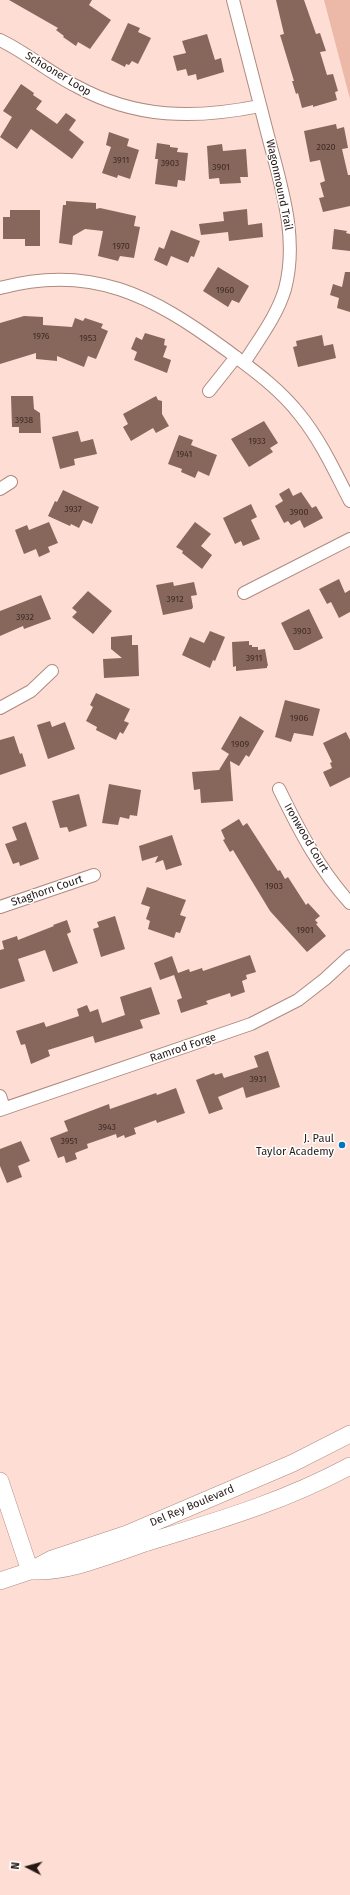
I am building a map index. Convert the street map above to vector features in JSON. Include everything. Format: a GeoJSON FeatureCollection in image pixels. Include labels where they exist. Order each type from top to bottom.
{"type":"FeatureCollection","features":[{"type":"Feature","properties":{"kind":"main road","name":"Del Rey Boulevard"},"geometry":{"type":"LineString","coordinates":[[0,1581],[30,1571],[52,1559],[127,1534],[280,1469],[350,1434]]}},
{"type":"Feature","properties":{"kind":"main road","name":"Del Rey Boulevard"},"geometry":{"type":"LineString","coordinates":[[30,1571],[65,1568],[235,1516],[285,1497],[350,1466]]}},
{"type":"Feature","properties":{"kind":"main road"},"geometry":{"type":"LineString","coordinates":[[0,1481],[30,1571]]}},
{"type":"Feature","properties":{"kind":"street","name":"Wagonmound Trail"},"geometry":{"type":"LineString","coordinates":[[208,391],[240,360],[272,320],[284,290],[290,259],[287,211],[233,0]]}},
{"type":"Feature","properties":{"kind":"street","name":"Schooner Loop"},"geometry":{"type":"LineString","coordinates":[[0,40],[90,94],[140,110],[174,114],[208,114],[260,106]]}},
{"type":"Feature","properties":{"kind":"street"},"geometry":{"type":"LineString","coordinates":[[0,288],[20,283],[51,280],[85,282],[119,288],[149,300],[177,315],[240,360],[278,391],[300,414],[320,444],[350,501]]}},
{"type":"Feature","properties":{"kind":"street"},"geometry":{"type":"LineString","coordinates":[[0,489],[11,482]]}},
{"type":"Feature","properties":{"kind":"street"},"geometry":{"type":"LineString","coordinates":[[244,593],[350,539]]}},
{"type":"Feature","properties":{"kind":"street"},"geometry":{"type":"LineString","coordinates":[[0,708],[31,691],[52,671]]}},
{"type":"Feature","properties":{"kind":"street","name":"Ironwood Court"},"geometry":{"type":"LineString","coordinates":[[279,789],[314,856],[331,881],[350,903]]}},
{"type":"Feature","properties":{"kind":"street","name":"Staghorn Court"},"geometry":{"type":"LineString","coordinates":[[0,907],[94,875]]}},
{"type":"Feature","properties":{"kind":"street","name":"Ramrod Forge"},"geometry":{"type":"LineString","coordinates":[[2,1109],[237,1030],[263,1019],[298,1000],[325,979],[350,956]]}},
{"type":"Feature","properties":{"kind":"street"},"geometry":{"type":"LineString","coordinates":[[0,1096],[2,1109]]}},
{"type":"Feature","properties":{"kind":"shaded area"},"geometry":{"type":"Polygon","coordinates":[[[324,0],[350,0],[350,99],[324,0]]]}},
{"type":"Feature","properties":{"kind":"building"},"geometry":{"type":"Polygon","coordinates":[[[9,0],[92,0],[89,5],[111,20],[90,49],[78,42],[76,46],[56,30],[58,28],[9,0]]]}},
{"type":"Feature","properties":{"kind":"building"},"geometry":{"type":"Polygon","coordinates":[[[276,0],[304,0],[316,34],[320,33],[326,51],[320,52],[327,75],[333,74],[338,91],[335,92],[337,100],[313,107],[313,105],[302,108],[298,93],[296,94],[292,81],[294,81],[280,35],[284,34],[276,0]]]}},
{"type":"Feature","properties":{"kind":"building"},"geometry":{"type":"Polygon","coordinates":[[[128,23],[140,28],[138,32],[151,38],[138,64],[132,61],[129,65],[126,64],[125,67],[111,60],[128,23]]]}},
{"type":"Feature","properties":{"kind":"building"},"geometry":{"type":"Polygon","coordinates":[[[207,34],[215,60],[221,58],[224,72],[197,80],[196,74],[188,76],[186,69],[177,71],[173,56],[186,53],[182,41],[207,34]]]}},
{"type":"Feature","properties":{"kind":"building"},"geometry":{"type":"Polygon","coordinates":[[[21,84],[42,101],[36,109],[57,124],[66,113],[76,120],[69,130],[84,142],[72,159],[31,129],[17,149],[0,137],[12,117],[3,111],[21,84]]]}},
{"type":"Feature","properties":{"kind":"building"},"geometry":{"type":"Polygon","coordinates":[[[336,124],[337,129],[344,127],[348,148],[342,149],[348,175],[350,175],[350,206],[323,212],[319,198],[324,197],[320,183],[325,181],[320,160],[310,162],[304,131],[336,124]]]}},
{"type":"Feature","properties":{"kind":"building"},"geometry":{"type":"Polygon","coordinates":[[[109,132],[129,139],[127,146],[139,150],[130,179],[118,175],[117,178],[102,173],[111,147],[106,145],[109,132]]]}},
{"type":"Feature","properties":{"kind":"building"},"geometry":{"type":"Polygon","coordinates":[[[157,143],[178,148],[177,152],[188,153],[185,181],[178,180],[177,187],[155,184],[158,159],[155,159],[157,143]]]}},
{"type":"Feature","properties":{"kind":"building"},"geometry":{"type":"Polygon","coordinates":[[[222,144],[223,151],[246,149],[248,177],[240,177],[241,183],[220,184],[219,178],[209,179],[207,146],[222,144]]]}},
{"type":"Feature","properties":{"kind":"building"},"geometry":{"type":"Polygon","coordinates":[[[66,201],[96,203],[96,209],[100,208],[136,216],[134,226],[140,227],[134,258],[120,256],[118,261],[98,256],[103,231],[85,229],[73,236],[72,245],[59,243],[63,205],[66,205],[66,201]]]}},
{"type":"Feature","properties":{"kind":"building"},"geometry":{"type":"Polygon","coordinates":[[[247,209],[248,225],[262,223],[263,237],[229,241],[228,232],[201,235],[199,224],[224,221],[223,212],[247,209]]]}},
{"type":"Feature","properties":{"kind":"building"},"geometry":{"type":"Polygon","coordinates":[[[10,210],[40,210],[40,246],[25,246],[25,239],[3,239],[3,217],[10,217],[10,210]]]}},
{"type":"Feature","properties":{"kind":"building"},"geometry":{"type":"Polygon","coordinates":[[[334,229],[347,231],[346,233],[350,234],[350,251],[332,249],[334,229]]]}},
{"type":"Feature","properties":{"kind":"building"},"geometry":{"type":"Polygon","coordinates":[[[171,230],[200,241],[194,257],[191,256],[188,263],[171,256],[167,266],[154,260],[159,247],[164,249],[171,230]]]}},
{"type":"Feature","properties":{"kind":"building"},"geometry":{"type":"Polygon","coordinates":[[[218,267],[249,286],[239,303],[232,300],[228,307],[203,291],[218,267]]]}},
{"type":"Feature","properties":{"kind":"building"},"geometry":{"type":"Polygon","coordinates":[[[345,272],[350,272],[350,312],[337,308],[339,298],[330,295],[333,284],[342,287],[345,272]]]}},
{"type":"Feature","properties":{"kind":"building"},"geometry":{"type":"Polygon","coordinates":[[[24,316],[43,317],[43,325],[72,327],[75,318],[83,321],[85,318],[103,324],[101,328],[108,331],[96,359],[88,356],[84,367],[57,356],[57,361],[36,359],[36,353],[0,364],[0,323],[24,316]]]}},
{"type":"Feature","properties":{"kind":"building"},"geometry":{"type":"Polygon","coordinates":[[[145,333],[165,339],[164,345],[167,346],[163,357],[171,360],[167,373],[134,360],[137,352],[131,349],[136,337],[142,340],[145,333]]]}},
{"type":"Feature","properties":{"kind":"building"},"geometry":{"type":"Polygon","coordinates":[[[322,335],[324,346],[333,344],[336,358],[298,367],[293,347],[297,346],[296,341],[322,335]]]}},
{"type":"Feature","properties":{"kind":"building"},"geometry":{"type":"Polygon","coordinates":[[[11,396],[33,396],[34,409],[40,413],[41,433],[19,433],[19,427],[12,427],[11,396]]]}},
{"type":"Feature","properties":{"kind":"building"},"geometry":{"type":"Polygon","coordinates":[[[156,396],[158,400],[162,401],[162,414],[169,426],[156,433],[153,428],[131,441],[123,427],[128,424],[123,414],[156,396]]]}},
{"type":"Feature","properties":{"kind":"building"},"geometry":{"type":"Polygon","coordinates":[[[264,421],[278,443],[270,448],[273,452],[249,467],[231,439],[264,421]]]}},
{"type":"Feature","properties":{"kind":"building"},"geometry":{"type":"Polygon","coordinates":[[[78,431],[81,442],[93,439],[97,454],[74,459],[75,465],[60,469],[52,437],[78,431]]]}},
{"type":"Feature","properties":{"kind":"building"},"geometry":{"type":"Polygon","coordinates":[[[179,435],[193,440],[191,445],[217,455],[209,476],[198,471],[195,478],[181,472],[182,469],[168,464],[179,435]]]}},
{"type":"Feature","properties":{"kind":"building"},"geometry":{"type":"Polygon","coordinates":[[[289,488],[293,496],[301,492],[312,508],[316,506],[323,518],[304,528],[300,520],[291,525],[288,521],[284,523],[275,506],[283,501],[279,494],[289,488]]]}},
{"type":"Feature","properties":{"kind":"building"},"geometry":{"type":"Polygon","coordinates":[[[63,490],[99,507],[92,524],[83,520],[79,528],[71,524],[70,526],[48,516],[55,501],[57,502],[63,490]]]}},
{"type":"Feature","properties":{"kind":"building"},"geometry":{"type":"Polygon","coordinates":[[[251,504],[257,517],[251,520],[260,539],[243,546],[241,541],[235,544],[223,518],[251,504]]]}},
{"type":"Feature","properties":{"kind":"building"},"geometry":{"type":"Polygon","coordinates":[[[49,522],[58,543],[48,547],[50,552],[39,557],[36,549],[24,554],[15,530],[27,525],[29,530],[49,522]]]}},
{"type":"Feature","properties":{"kind":"building"},"geometry":{"type":"Polygon","coordinates":[[[195,522],[211,534],[201,546],[212,555],[202,569],[182,553],[183,551],[176,547],[195,522]]]}},
{"type":"Feature","properties":{"kind":"building"},"geometry":{"type":"Polygon","coordinates":[[[339,579],[345,593],[350,590],[350,612],[339,618],[331,602],[327,604],[319,589],[339,579]]]}},
{"type":"Feature","properties":{"kind":"building"},"geometry":{"type":"Polygon","coordinates":[[[173,582],[174,586],[194,582],[197,595],[191,596],[192,609],[163,615],[156,585],[173,582]]]}},
{"type":"Feature","properties":{"kind":"building"},"geometry":{"type":"Polygon","coordinates":[[[88,591],[112,611],[93,634],[72,617],[77,612],[72,608],[88,591]]]}},
{"type":"Feature","properties":{"kind":"building"},"geometry":{"type":"Polygon","coordinates":[[[41,595],[51,619],[24,629],[23,626],[0,636],[0,611],[41,595]]]}},
{"type":"Feature","properties":{"kind":"building"},"geometry":{"type":"Polygon","coordinates":[[[309,609],[323,638],[299,650],[294,650],[281,623],[309,609]]]}},
{"type":"Feature","properties":{"kind":"building"},"geometry":{"type":"Polygon","coordinates":[[[210,631],[225,637],[215,661],[213,660],[210,668],[182,655],[190,637],[204,643],[210,631]]]}},
{"type":"Feature","properties":{"kind":"building"},"geometry":{"type":"Polygon","coordinates":[[[132,635],[132,645],[138,645],[139,676],[104,678],[103,659],[122,658],[111,649],[111,637],[132,635]]]}},
{"type":"Feature","properties":{"kind":"building"},"geometry":{"type":"Polygon","coordinates":[[[249,641],[249,645],[252,645],[252,647],[258,647],[258,650],[265,649],[268,666],[267,668],[236,671],[236,666],[233,667],[232,642],[249,641]]]}},
{"type":"Feature","properties":{"kind":"building"},"geometry":{"type":"Polygon","coordinates":[[[96,693],[130,709],[124,721],[129,723],[123,734],[120,732],[116,740],[96,730],[97,727],[86,721],[93,707],[90,705],[96,693]]]}},
{"type":"Feature","properties":{"kind":"building"},"geometry":{"type":"Polygon","coordinates":[[[285,700],[320,709],[313,736],[294,733],[291,742],[275,737],[285,700]]]}},
{"type":"Feature","properties":{"kind":"building"},"geometry":{"type":"Polygon","coordinates":[[[240,716],[264,731],[249,757],[246,755],[239,766],[230,761],[233,801],[201,803],[200,789],[194,790],[192,772],[219,770],[229,754],[221,749],[240,716]]]}},
{"type":"Feature","properties":{"kind":"building"},"geometry":{"type":"Polygon","coordinates":[[[50,721],[52,727],[65,722],[75,749],[48,759],[37,725],[50,721]]]}},
{"type":"Feature","properties":{"kind":"building"},"geometry":{"type":"Polygon","coordinates":[[[346,732],[350,740],[350,777],[330,787],[323,772],[332,768],[330,763],[332,762],[323,743],[346,732]]]}},
{"type":"Feature","properties":{"kind":"building"},"geometry":{"type":"Polygon","coordinates":[[[14,736],[26,766],[0,775],[0,740],[14,736]]]}},
{"type":"Feature","properties":{"kind":"building"},"geometry":{"type":"Polygon","coordinates":[[[109,784],[141,790],[137,816],[130,815],[129,819],[120,817],[118,825],[102,823],[109,784]]]}},
{"type":"Feature","properties":{"kind":"building"},"geometry":{"type":"Polygon","coordinates":[[[79,794],[87,826],[69,832],[67,827],[60,828],[52,801],[79,794]]]}},
{"type":"Feature","properties":{"kind":"building"},"geometry":{"type":"Polygon","coordinates":[[[239,819],[243,826],[247,823],[278,871],[280,870],[285,879],[288,877],[306,905],[308,903],[320,916],[315,920],[318,923],[316,924],[326,936],[307,952],[270,911],[233,850],[230,852],[223,840],[225,839],[221,830],[239,819]]]}},
{"type":"Feature","properties":{"kind":"building"},"geometry":{"type":"Polygon","coordinates":[[[26,822],[39,859],[20,866],[19,862],[13,864],[5,844],[17,840],[12,827],[26,822]]]}},
{"type":"Feature","properties":{"kind":"building"},"geometry":{"type":"Polygon","coordinates":[[[172,835],[182,865],[166,870],[163,860],[155,863],[158,856],[142,861],[139,846],[172,835]]]}},
{"type":"Feature","properties":{"kind":"building"},"geometry":{"type":"Polygon","coordinates":[[[147,887],[186,900],[180,915],[186,917],[180,933],[176,932],[174,938],[148,929],[150,921],[146,919],[150,907],[141,904],[147,887]]]}},
{"type":"Feature","properties":{"kind":"building"},"geometry":{"type":"Polygon","coordinates":[[[115,916],[125,949],[101,957],[93,929],[99,927],[97,922],[115,916]]]}},
{"type":"Feature","properties":{"kind":"building"},"geometry":{"type":"Polygon","coordinates":[[[67,920],[71,932],[67,934],[78,963],[53,972],[45,950],[18,959],[25,981],[0,989],[0,950],[4,949],[2,941],[17,936],[18,940],[67,920]]]}},
{"type":"Feature","properties":{"kind":"building"},"geometry":{"type":"Polygon","coordinates":[[[250,955],[256,972],[246,975],[247,979],[242,981],[245,992],[231,997],[230,993],[206,1001],[208,1004],[181,1013],[177,1000],[182,998],[174,975],[160,980],[154,963],[172,956],[178,973],[189,969],[190,972],[202,968],[203,971],[250,955]]]}},
{"type":"Feature","properties":{"kind":"building"},"geometry":{"type":"Polygon","coordinates":[[[151,987],[160,1014],[140,1020],[143,1028],[95,1043],[93,1036],[48,1050],[50,1056],[31,1064],[25,1044],[21,1045],[16,1031],[44,1022],[46,1027],[79,1016],[77,1009],[87,1005],[90,1012],[98,1009],[102,1023],[125,1015],[120,997],[151,987]]]}},
{"type":"Feature","properties":{"kind":"building"},"geometry":{"type":"Polygon","coordinates":[[[268,1051],[280,1087],[246,1098],[243,1087],[218,1097],[223,1109],[209,1114],[196,1080],[214,1073],[215,1075],[222,1073],[224,1078],[258,1067],[254,1056],[268,1051]]]}},
{"type":"Feature","properties":{"kind":"building"},"geometry":{"type":"Polygon","coordinates":[[[176,1088],[185,1113],[157,1123],[156,1120],[134,1128],[136,1134],[125,1138],[124,1135],[117,1138],[116,1134],[87,1144],[88,1148],[75,1153],[77,1159],[66,1163],[64,1156],[58,1158],[50,1138],[68,1131],[64,1121],[109,1104],[110,1109],[156,1093],[157,1095],[176,1088]]]}},
{"type":"Feature","properties":{"kind":"building"},"geometry":{"type":"Polygon","coordinates":[[[21,1141],[30,1161],[18,1166],[22,1177],[7,1183],[0,1166],[0,1149],[21,1141]]]}},
{"type":"Feature","properties":{"kind":"place","name":"J. Paul Taylor Academy"},"geometry":{"type":"Point","coordinates":[342,1145]}}]}
